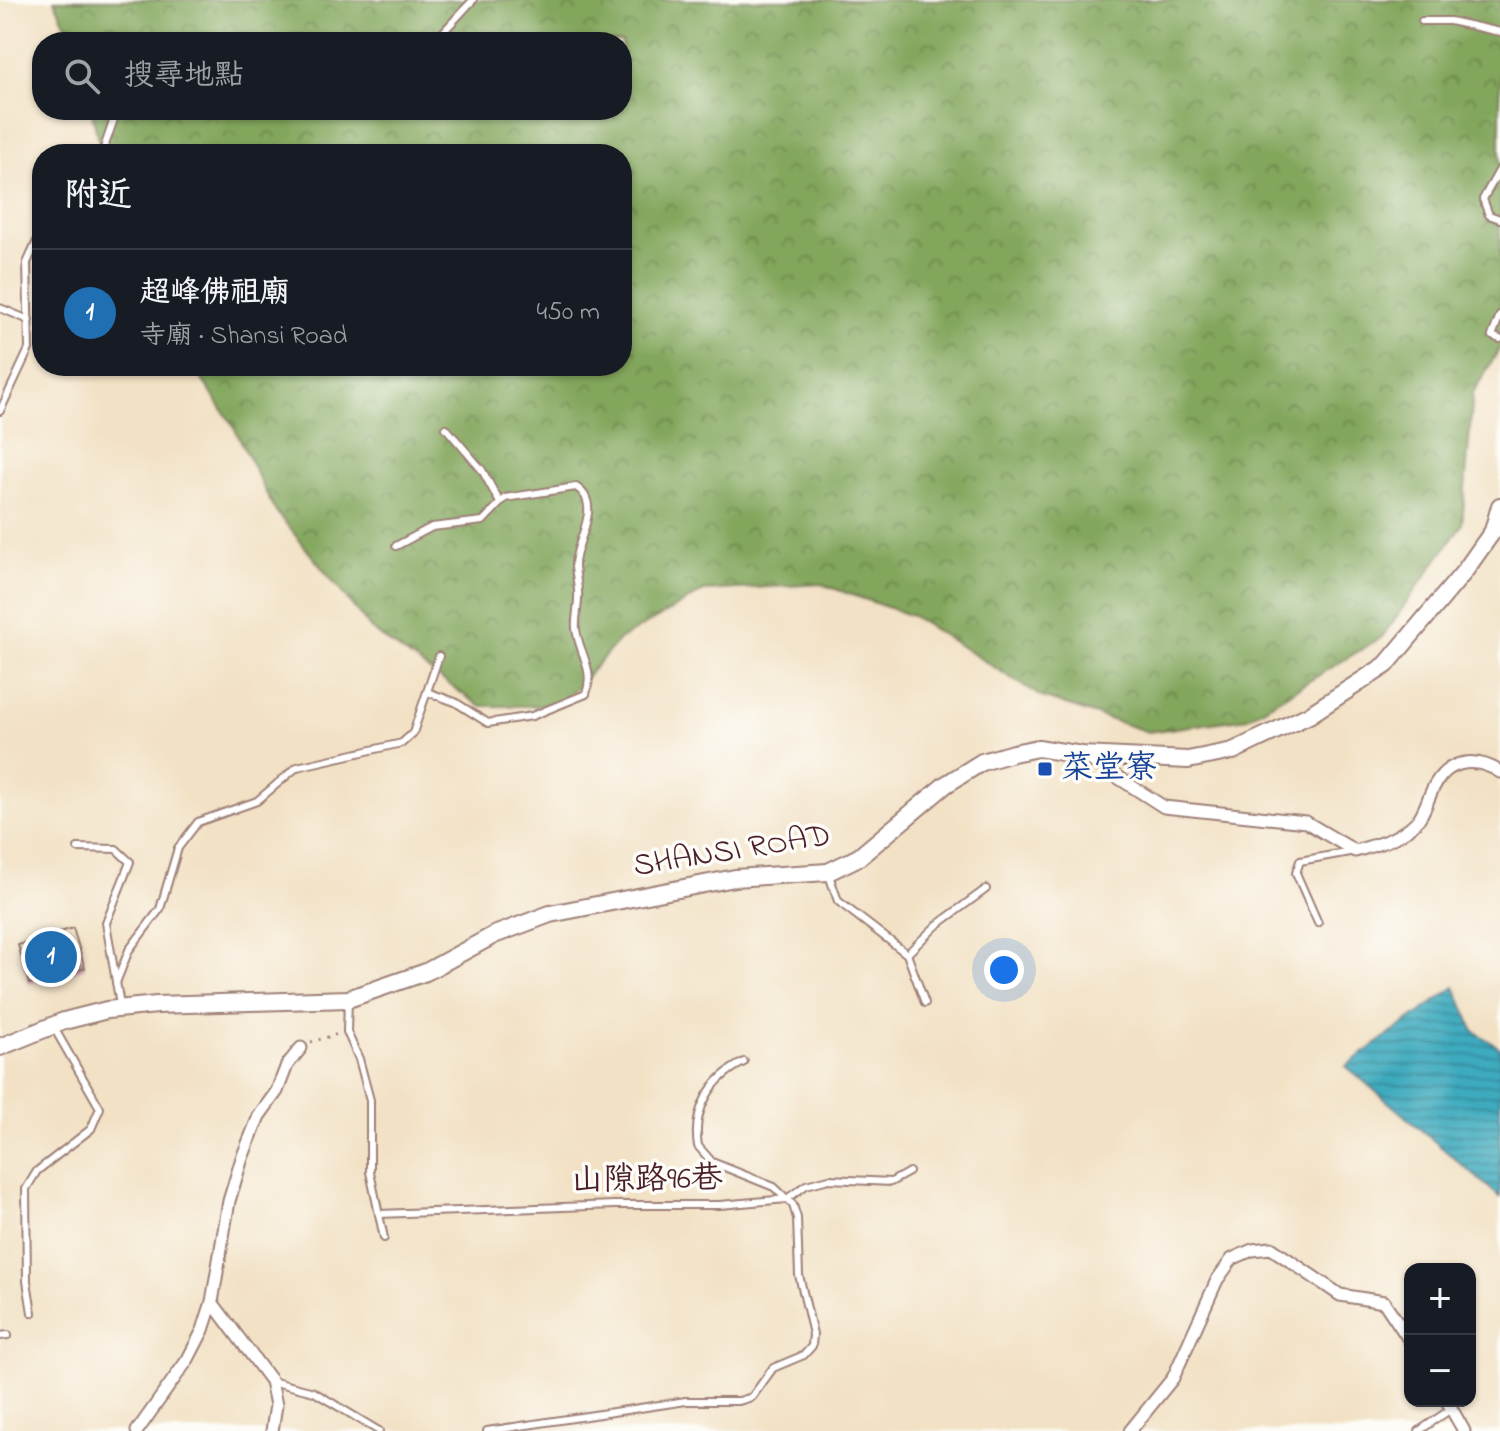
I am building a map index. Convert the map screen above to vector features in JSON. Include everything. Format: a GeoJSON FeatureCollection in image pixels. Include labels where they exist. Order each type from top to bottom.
{"type":"FeatureCollection","features":[{"type":"Feature","properties":{"kind":"street","name":"SHANSI ROAD"},"geometry":{"type":"LineString","coordinates":[[0,1047],[53,1026],[121,1009],[348,999],[426,972],[494,935],[550,914],[735,878],[828,872],[859,857],[945,785],[982,762],[1038,748],[1082,755],[1188,760],[1233,751],[1309,715],[1386,665],[1464,572],[1493,531],[1500,506]]}},
{"type":"Feature","properties":{"kind":"street"},"geometry":{"type":"LineString","coordinates":[[1082,755],[1164,807],[1306,822],[1355,851],[1396,839],[1419,820],[1436,781],[1457,764],[1482,761],[1500,772]]}},
{"type":"Feature","properties":{"kind":"street"},"geometry":{"type":"LineString","coordinates":[[137,1431],[188,1359],[212,1302],[229,1201],[242,1158],[259,1116],[277,1091],[287,1065],[301,1048]]}},
{"type":"Feature","properties":{"kind":"street"},"geometry":{"type":"LineString","coordinates":[[1130,1431],[1173,1378],[1217,1280],[1232,1259],[1252,1250],[1271,1248],[1340,1295],[1384,1302],[1406,1335]]}},
{"type":"Feature","properties":{"kind":"street"},"geometry":{"type":"LineString","coordinates":[[212,1302],[271,1381],[276,1405],[272,1431]]}},
{"type":"Feature","properties":{"kind":"street"},"geometry":{"type":"LineString","coordinates":[[1450,1407],[1464,1431]]}},
{"type":"Feature","properties":{"kind":"lane"},"geometry":{"type":"LineString","coordinates":[[443,32],[473,0]]}},
{"type":"Feature","properties":{"kind":"lane"},"geometry":{"type":"LineString","coordinates":[[1422,21],[1450,21],[1500,32]]}},
{"type":"Feature","properties":{"kind":"lane"},"geometry":{"type":"LineString","coordinates":[[105,144],[114,120]]}},
{"type":"Feature","properties":{"kind":"lane"},"geometry":{"type":"LineString","coordinates":[[1500,169],[1483,199],[1489,215],[1500,219]]}},
{"type":"Feature","properties":{"kind":"lane"},"geometry":{"type":"LineString","coordinates":[[0,411],[29,349],[27,263],[32,252]]}},
{"type":"Feature","properties":{"kind":"lane"},"geometry":{"type":"LineString","coordinates":[[0,308],[29,320]]}},
{"type":"Feature","properties":{"kind":"lane"},"geometry":{"type":"LineString","coordinates":[[1500,315],[1492,336],[1500,339]]}},
{"type":"Feature","properties":{"kind":"lane"},"geometry":{"type":"LineString","coordinates":[[446,428],[482,470],[499,501]]}},
{"type":"Feature","properties":{"kind":"lane"},"geometry":{"type":"LineString","coordinates":[[396,546],[432,527],[483,521],[499,501],[576,487],[586,502],[587,523],[575,564],[578,598],[576,633],[589,665],[590,682],[586,694],[532,716],[488,723],[455,702],[427,692]]}},
{"type":"Feature","properties":{"kind":"lane"},"geometry":{"type":"LineString","coordinates":[[116,983],[129,950],[160,909],[178,848],[198,822],[257,801],[297,767],[402,743],[413,733],[439,656]]}},
{"type":"Feature","properties":{"kind":"lane"},"geometry":{"type":"LineString","coordinates":[[78,848],[116,849],[130,862],[106,923],[121,1009]]}},
{"type":"Feature","properties":{"kind":"lane"},"geometry":{"type":"LineString","coordinates":[[1318,923],[1296,873],[1300,861],[1355,851]]}},
{"type":"Feature","properties":{"kind":"lane"},"geometry":{"type":"LineString","coordinates":[[828,872],[838,901],[907,954],[925,1003]]}},
{"type":"Feature","properties":{"kind":"lane"},"geometry":{"type":"LineString","coordinates":[[907,954],[937,925],[986,889]]}},
{"type":"Feature","properties":{"kind":"lane"},"geometry":{"type":"LineString","coordinates":[[348,999],[347,1032],[359,1059],[370,1100],[368,1152],[384,1238]]}},
{"type":"Feature","properties":{"kind":"lane"},"geometry":{"type":"LineString","coordinates":[[32,1313],[27,1281],[26,1189],[37,1171],[91,1129],[100,1108],[53,1026]]}},
{"type":"Feature","properties":{"kind":"lane"},"geometry":{"type":"LineString","coordinates":[[487,1431],[686,1401],[739,1401],[752,1397],[773,1368],[804,1355],[812,1346],[813,1334],[799,1275],[797,1218],[787,1199],[774,1187],[712,1162],[698,1146],[698,1111],[712,1086],[729,1069],[744,1062]]}},
{"type":"Feature","properties":{"kind":"lane","name":"山隙路96巷"},"geometry":{"type":"LineString","coordinates":[[379,1214],[614,1205],[720,1205],[787,1199],[806,1185],[829,1179],[891,1182],[909,1172]]}},
{"type":"Feature","properties":{"kind":"lane"},"geometry":{"type":"LineString","coordinates":[[0,1336],[8,1335]]}},
{"type":"Feature","properties":{"kind":"lane"},"geometry":{"type":"LineString","coordinates":[[271,1381],[314,1392],[379,1431]]}},
{"type":"Feature","properties":{"kind":"lane"},"geometry":{"type":"LineString","coordinates":[[1419,1431],[1447,1407]]}},
{"type":"Feature","properties":{"kind":"path"},"geometry":{"type":"LineString","coordinates":[[301,1048],[315,1039],[347,1032]]}},
{"type":"Feature","properties":{"kind":"green space"},"geometry":{"type":"Polygon","coordinates":[[[54,0],[1500,0],[1500,348],[1473,393],[1462,525],[1382,637],[1248,718],[1148,732],[1042,697],[912,616],[821,584],[704,591],[619,640],[560,706],[480,706],[373,631],[274,509],[234,427],[200,376],[632,376],[632,144],[100,144],[94,120],[632,120],[632,32],[69,32],[54,0]]]}},
{"type":"Feature","properties":{"kind":"water"},"geometry":{"type":"Polygon","coordinates":[[[1455,987],[1474,1031],[1500,1048],[1500,1197],[1346,1066],[1455,987]]]}},
{"type":"Feature","properties":{"kind":"building"},"geometry":{"type":"Polygon","coordinates":[[[73,928],[85,968],[29,984],[18,945],[73,928]]]}},
{"type":"Feature","properties":{"kind":"place","name":"菜堂寮"},"geometry":{"type":"Point","coordinates":[1045,769]}},
{"type":"Feature","properties":{"kind":"place","name":"超峰佛祖廟"},"geometry":{"type":"Point","coordinates":[51,957]}}]}
